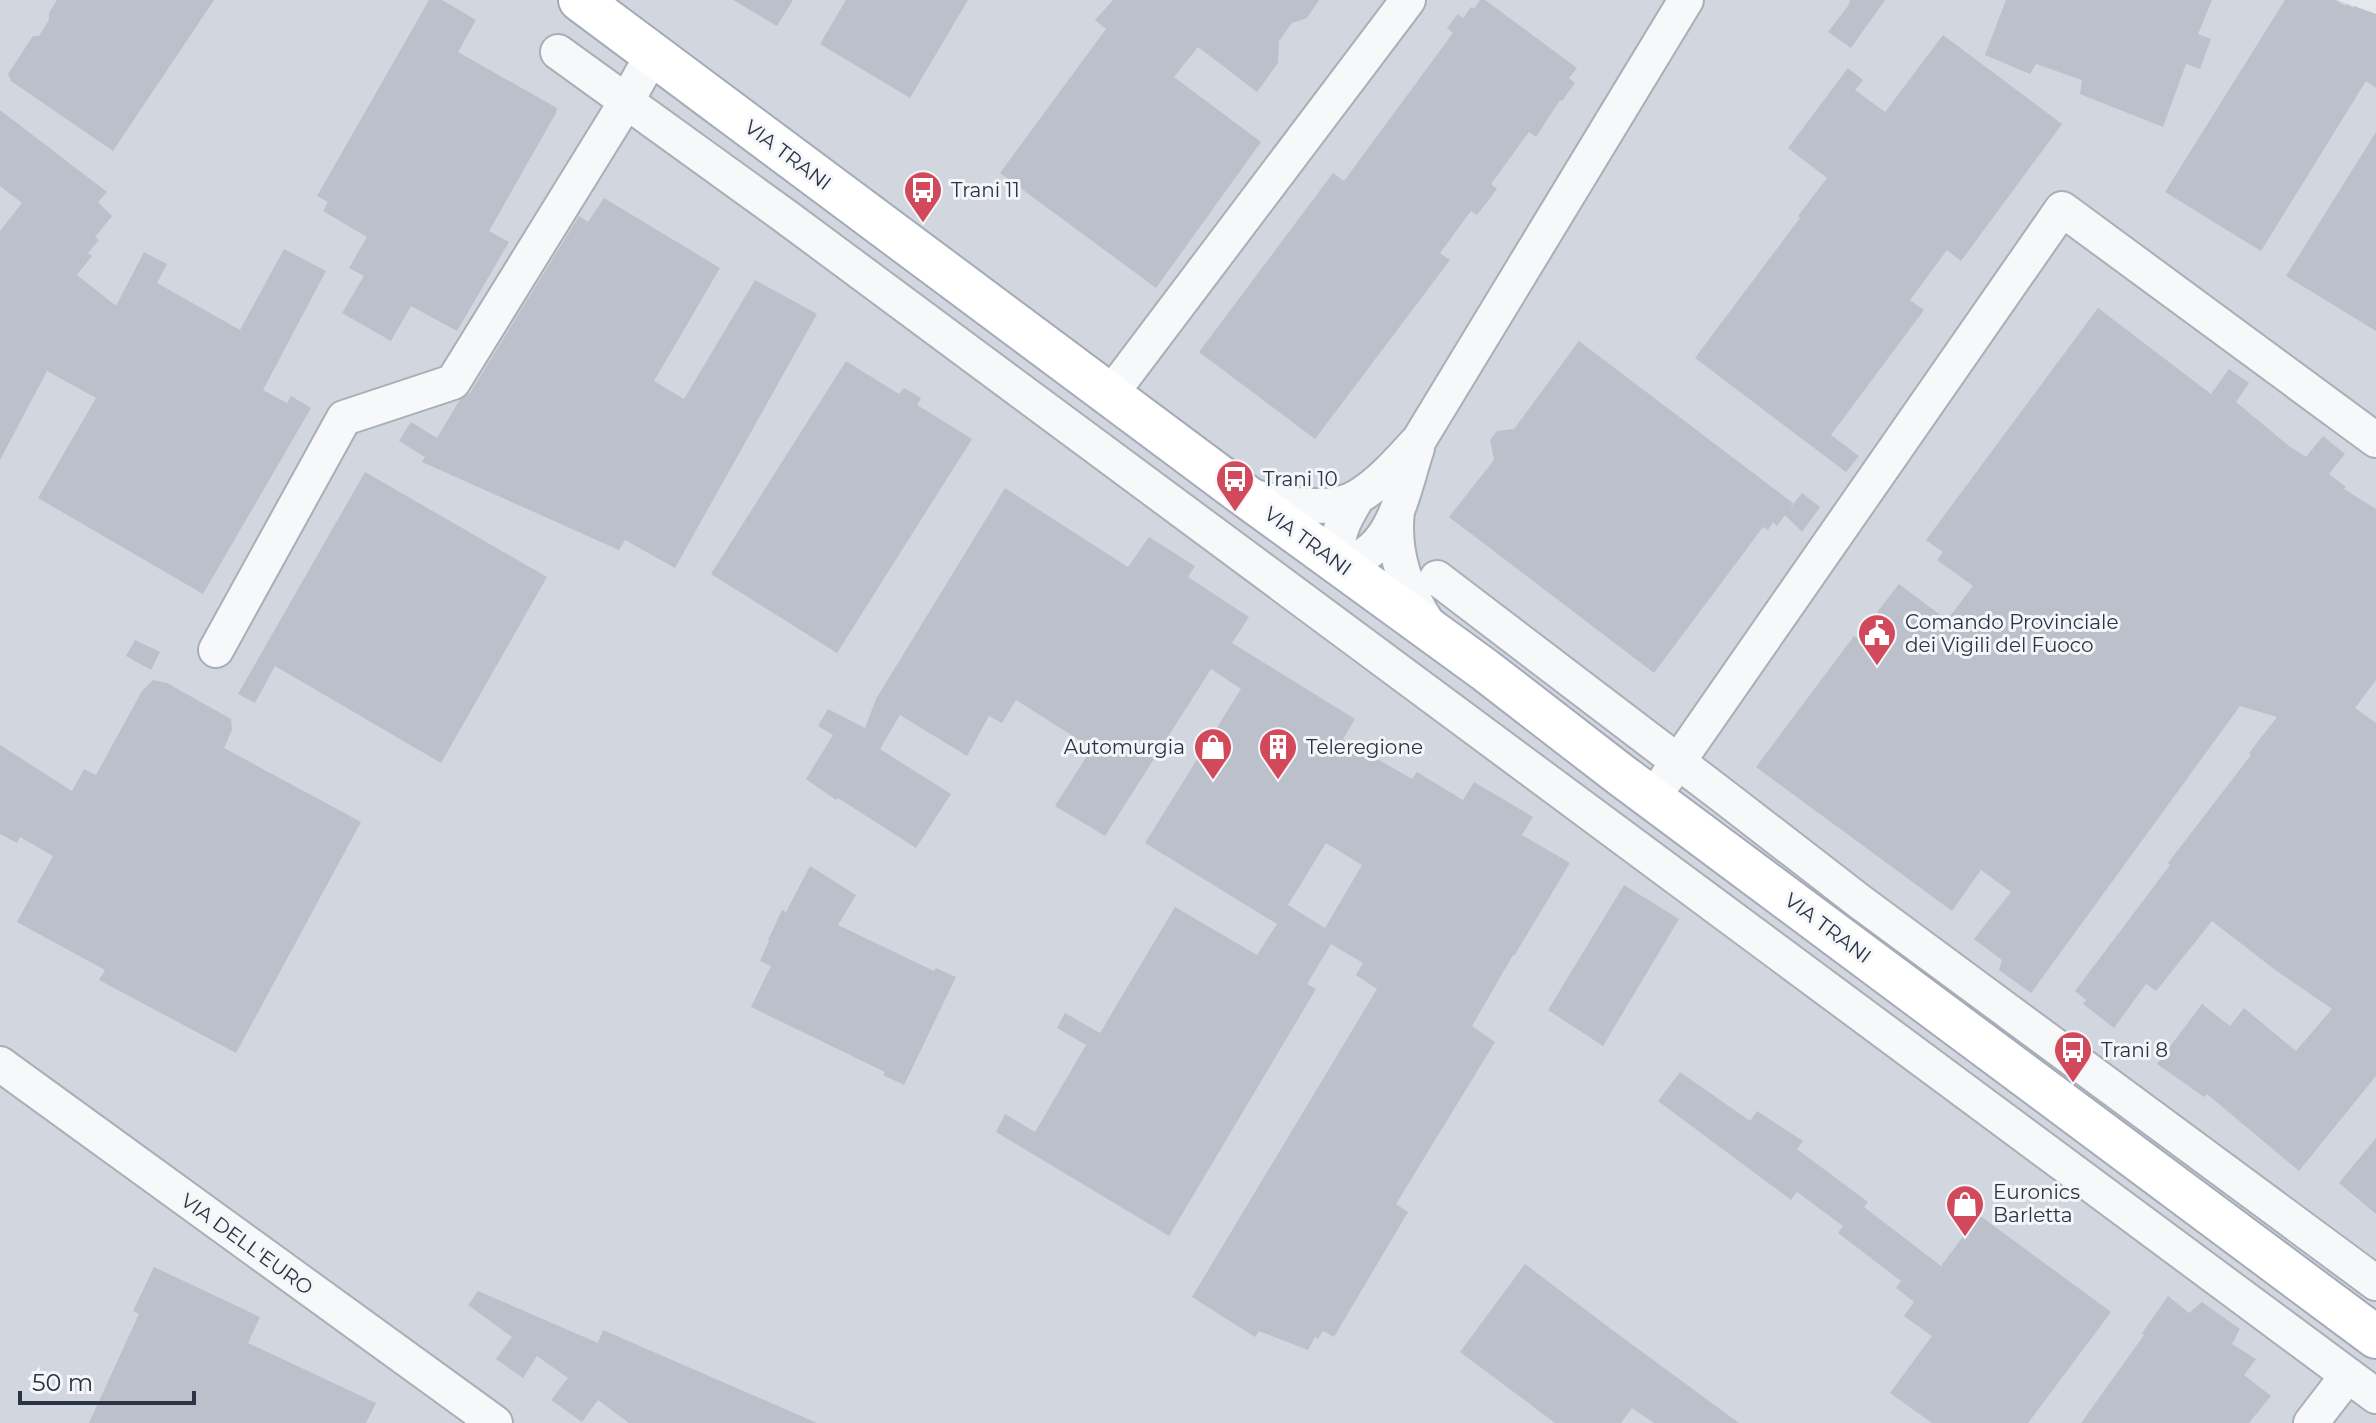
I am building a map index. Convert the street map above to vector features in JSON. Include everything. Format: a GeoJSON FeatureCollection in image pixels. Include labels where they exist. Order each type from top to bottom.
{"type":"FeatureCollection","features":[{"type":"Feature","properties":{"kind":"main road","name":"VIA TRANI"},"geometry":{"type":"LineString","coordinates":[[580,0],[1243,494],[1485,670],[1653,799],[2376,1337]]}},
{"type":"Feature","properties":{"kind":"street"},"geometry":{"type":"LineString","coordinates":[[1110,395],[1408,0]]}},
{"type":"Feature","properties":{"kind":"street"},"geometry":{"type":"LineString","coordinates":[[1419,440],[1357,498],[1340,532],[1337,547],[1339,564],[1359,559],[1378,545],[1388,531],[1419,440],[1686,0]]}},
{"type":"Feature","properties":{"kind":"street"},"geometry":{"type":"LineString","coordinates":[[558,52],[785,216],[2376,1396]]}},
{"type":"Feature","properties":{"kind":"street"},"geometry":{"type":"LineString","coordinates":[[216,650],[344,418],[453,382],[653,54]]}},
{"type":"Feature","properties":{"kind":"street"},"geometry":{"type":"LineString","coordinates":[[1653,799],[2062,209],[2376,440]]}},
{"type":"Feature","properties":{"kind":"street"},"geometry":{"type":"LineString","coordinates":[[1138,478],[1164,435]]}},
{"type":"Feature","properties":{"kind":"street"},"geometry":{"type":"LineString","coordinates":[[1243,494],[1299,505],[1333,504],[1357,498]]}},
{"type":"Feature","properties":{"kind":"street"},"geometry":{"type":"LineString","coordinates":[[1398,503],[1396,531],[1399,561],[1408,590],[1435,634]]}},
{"type":"Feature","properties":{"kind":"street","name":"VIA TRANI"},"geometry":{"type":"LineString","coordinates":[[1437,578],[1859,901],[2376,1283]]}},
{"type":"Feature","properties":{"kind":"street"},"geometry":{"type":"LineString","coordinates":[[1461,717],[1485,670]]}},
{"type":"Feature","properties":{"kind":"street"},"geometry":{"type":"LineString","coordinates":[[1934,1069],[1958,1026]]}},
{"type":"Feature","properties":{"kind":"street"},"geometry":{"type":"LineString","coordinates":[[2027,1077],[2047,1041]]}},
{"type":"Feature","properties":{"kind":"street","name":"VIA DELL'EURO"},"geometry":{"type":"LineString","coordinates":[[0,1064],[495,1423]]}},
{"type":"Feature","properties":{"kind":"street"},"geometry":{"type":"LineString","coordinates":[[2311,1423],[2348,1375]]}},
{"type":"Feature","properties":{"kind":"shaded area"},"geometry":{"type":"Polygon","coordinates":[[[0,0],[2338,0],[2376,15],[2376,1423],[0,1423],[0,0]]]}},
{"type":"Feature","properties":{"kind":"building"},"geometry":{"type":"Polygon","coordinates":[[[57,0],[214,0],[113,151],[11,81],[8,74],[33,36],[39,36],[57,0]]]}},
{"type":"Feature","properties":{"kind":"building"},"geometry":{"type":"Polygon","coordinates":[[[429,0],[442,0],[476,20],[458,52],[557,108],[489,231],[509,242],[457,331],[411,306],[391,341],[342,313],[364,276],[349,268],[367,237],[323,211],[328,202],[317,196],[429,0]]]}},
{"type":"Feature","properties":{"kind":"building"},"geometry":{"type":"Polygon","coordinates":[[[733,0],[793,0],[777,26],[733,0]]]}},
{"type":"Feature","properties":{"kind":"building"},"geometry":{"type":"Polygon","coordinates":[[[846,0],[968,0],[910,98],[820,44],[846,0]]]}},
{"type":"Feature","properties":{"kind":"building"},"geometry":{"type":"Polygon","coordinates":[[[1113,0],[1319,0],[1307,18],[1292,23],[1279,41],[1278,63],[1257,92],[1198,47],[1174,77],[1261,142],[1156,288],[1000,173],[1106,29],[1095,20],[1113,0]]]}},
{"type":"Feature","properties":{"kind":"building"},"geometry":{"type":"Polygon","coordinates":[[[1480,0],[1485,0],[1577,68],[1569,78],[1575,83],[1536,137],[1529,132],[1491,184],[1497,189],[1477,215],[1471,211],[1440,253],[1450,260],[1315,439],[1199,352],[1333,173],[1344,181],[1453,33],[1447,28],[1458,14],[1463,18],[1480,0]]]}},
{"type":"Feature","properties":{"kind":"building"},"geometry":{"type":"Polygon","coordinates":[[[1850,0],[1885,0],[1851,48],[1828,32],[1850,0]]]}},
{"type":"Feature","properties":{"kind":"building"},"geometry":{"type":"Polygon","coordinates":[[[2006,0],[2212,0],[2198,34],[2211,39],[2200,69],[2186,64],[2163,127],[2080,94],[2082,80],[2036,64],[2030,74],[1985,55],[2006,0]]]}},
{"type":"Feature","properties":{"kind":"building"},"geometry":{"type":"Polygon","coordinates":[[[2285,0],[2335,0],[2376,14],[2376,88],[2366,81],[2261,251],[2165,192],[2285,0]]]}},
{"type":"Feature","properties":{"kind":"building"},"geometry":{"type":"Polygon","coordinates":[[[1943,35],[2062,124],[1961,261],[1947,250],[1910,300],[1924,310],[1831,435],[1859,456],[1846,472],[1695,358],[1827,178],[1788,148],[1848,68],[1863,80],[1855,90],[1885,112],[1943,35]]]}},
{"type":"Feature","properties":{"kind":"building"},"geometry":{"type":"Polygon","coordinates":[[[0,110],[107,192],[98,202],[112,216],[95,237],[99,240],[88,253],[92,256],[77,275],[116,306],[144,252],[167,264],[157,283],[240,330],[284,249],[326,271],[263,390],[287,403],[291,396],[311,408],[203,594],[38,498],[96,398],[47,371],[0,460],[0,231],[22,203],[0,186],[0,110]]]}},
{"type":"Feature","properties":{"kind":"building"},"geometry":{"type":"Polygon","coordinates":[[[2376,132],[2376,331],[2286,276],[2376,132]]]}},
{"type":"Feature","properties":{"kind":"building"},"geometry":{"type":"Polygon","coordinates":[[[604,198],[720,268],[654,381],[684,399],[755,280],[817,314],[675,568],[625,540],[619,550],[422,462],[425,457],[399,441],[411,422],[437,438],[459,401],[470,393],[579,216],[588,222],[604,198]]]}},
{"type":"Feature","properties":{"kind":"building"},"geometry":{"type":"Polygon","coordinates":[[[2098,308],[2211,394],[2229,369],[2249,383],[2236,402],[2306,457],[2323,436],[2345,454],[2329,474],[2346,487],[2344,489],[2376,509],[2376,680],[2355,708],[2376,723],[2376,1076],[2299,1171],[2207,1094],[2204,1097],[2157,1064],[2202,1004],[2230,1026],[2244,1008],[2296,1051],[2332,1009],[2212,921],[2156,991],[2146,984],[2114,1028],[2083,1004],[2086,1000],[2075,991],[2277,717],[2240,706],[2031,993],[1999,970],[2002,960],[1974,939],[2011,892],[1981,870],[1952,911],[1756,767],[1854,636],[1857,638],[1899,584],[1947,620],[1973,586],[1937,560],[1943,552],[1926,540],[2098,308]]]}},
{"type":"Feature","properties":{"kind":"building"},"geometry":{"type":"Polygon","coordinates":[[[1579,341],[1793,503],[1788,511],[1802,493],[1820,507],[1802,532],[1785,515],[1777,526],[1773,522],[1768,530],[1763,527],[1654,673],[1449,517],[1494,460],[1490,440],[1497,431],[1514,429],[1579,341]]]}},
{"type":"Feature","properties":{"kind":"building"},"geometry":{"type":"Polygon","coordinates":[[[846,361],[899,394],[904,388],[921,398],[917,405],[972,439],[837,653],[711,574],[846,361]]]}},
{"type":"Feature","properties":{"kind":"building"},"geometry":{"type":"Polygon","coordinates":[[[365,472],[547,577],[441,763],[275,666],[255,703],[238,694],[365,472]]]}},
{"type":"Feature","properties":{"kind":"building"},"geometry":{"type":"Polygon","coordinates":[[[1005,488],[1128,567],[1149,537],[1195,566],[1188,577],[1249,617],[1232,643],[1355,719],[1343,739],[1412,779],[1417,772],[1463,800],[1474,782],[1533,817],[1522,835],[1570,863],[1472,1026],[1495,1042],[1396,1204],[1408,1212],[1334,1337],[1323,1331],[1318,1339],[1315,1337],[1308,1350],[1259,1331],[1255,1337],[1192,1297],[1377,989],[1356,975],[1363,963],[1331,944],[1307,984],[1316,989],[1169,1236],[996,1132],[1005,1114],[1035,1132],[1086,1045],[1057,1028],[1065,1013],[1100,1033],[1175,907],[1257,955],[1277,924],[1145,843],[1241,689],[1211,669],[1105,836],[1055,806],[1092,748],[1016,700],[1002,723],[989,716],[967,756],[900,715],[880,749],[951,794],[916,848],[806,779],[833,735],[818,726],[828,709],[865,728],[876,699],[1005,488]],[[1326,843],[1288,905],[1325,928],[1362,865],[1326,843]]]}},
{"type":"Feature","properties":{"kind":"building"},"geometry":{"type":"Polygon","coordinates":[[[135,640],[160,652],[151,670],[126,656],[135,640]]]}},
{"type":"Feature","properties":{"kind":"building"},"geometry":{"type":"Polygon","coordinates":[[[153,680],[167,683],[231,719],[232,730],[224,748],[361,822],[236,1053],[99,980],[105,970],[17,922],[53,856],[20,837],[17,843],[0,834],[0,745],[72,791],[84,769],[96,775],[142,691],[153,680]]]}},
{"type":"Feature","properties":{"kind":"building"},"geometry":{"type":"Polygon","coordinates":[[[810,866],[856,895],[838,925],[934,971],[936,968],[956,977],[904,1085],[883,1075],[885,1072],[751,1007],[771,966],[760,961],[768,940],[782,910],[786,912],[810,866]]]}},
{"type":"Feature","properties":{"kind":"building"},"geometry":{"type":"Polygon","coordinates":[[[1624,885],[1679,919],[1603,1046],[1548,1010],[1624,885]]]}},
{"type":"Feature","properties":{"kind":"building"},"geometry":{"type":"Polygon","coordinates":[[[1680,1072],[1750,1121],[1757,1111],[1803,1141],[1797,1149],[1868,1202],[1864,1207],[1941,1266],[1979,1215],[2111,1312],[2028,1423],[1932,1423],[1890,1393],[1932,1336],[1904,1316],[1914,1302],[1896,1288],[1901,1281],[1838,1233],[1843,1226],[1797,1192],[1791,1200],[1658,1101],[1680,1072]]]}},
{"type":"Feature","properties":{"kind":"building"},"geometry":{"type":"Polygon","coordinates":[[[2376,1138],[2376,1214],[2339,1183],[2376,1138]]]}},
{"type":"Feature","properties":{"kind":"building"},"geometry":{"type":"Polygon","coordinates":[[[1525,1264],[1739,1423],[1654,1423],[1632,1408],[1621,1423],[1555,1423],[1460,1352],[1525,1264]]]}},
{"type":"Feature","properties":{"kind":"building"},"geometry":{"type":"Polygon","coordinates":[[[154,1267],[260,1317],[248,1343],[376,1403],[366,1423],[89,1423],[139,1314],[133,1311],[154,1267]]]}},
{"type":"Feature","properties":{"kind":"building"},"geometry":{"type":"Polygon","coordinates":[[[478,1291],[598,1343],[603,1330],[817,1423],[629,1423],[598,1400],[582,1422],[551,1400],[568,1378],[537,1356],[523,1378],[496,1359],[512,1337],[468,1305],[478,1291]]]}},
{"type":"Feature","properties":{"kind":"building"},"geometry":{"type":"Polygon","coordinates":[[[2168,1296],[2189,1313],[2202,1302],[2240,1329],[2232,1344],[2256,1359],[2244,1375],[2271,1396],[2249,1423],[2081,1423],[2144,1335],[2142,1333],[2168,1296]]]}},
{"type":"Feature","properties":{"kind":"place","name":"Trani 11"},"geometry":{"type":"Point","coordinates":[923,224]}},
{"type":"Feature","properties":{"kind":"place","name":"Trani 10"},"geometry":{"type":"Point","coordinates":[1235,513]}},
{"type":"Feature","properties":{"kind":"place","name":"Comando Provinciale dei Vigili del Fuoco"},"geometry":{"type":"Point","coordinates":[1877,667]}},
{"type":"Feature","properties":{"kind":"place","name":"Automurgia"},"geometry":{"type":"Point","coordinates":[1213,781]}},
{"type":"Feature","properties":{"kind":"place","name":"Teleregione"},"geometry":{"type":"Point","coordinates":[1278,781]}},
{"type":"Feature","properties":{"kind":"place","name":"Trani 8"},"geometry":{"type":"Point","coordinates":[2073,1084]}},
{"type":"Feature","properties":{"kind":"place","name":"Euronics Barletta"},"geometry":{"type":"Point","coordinates":[1965,1238]}}]}
